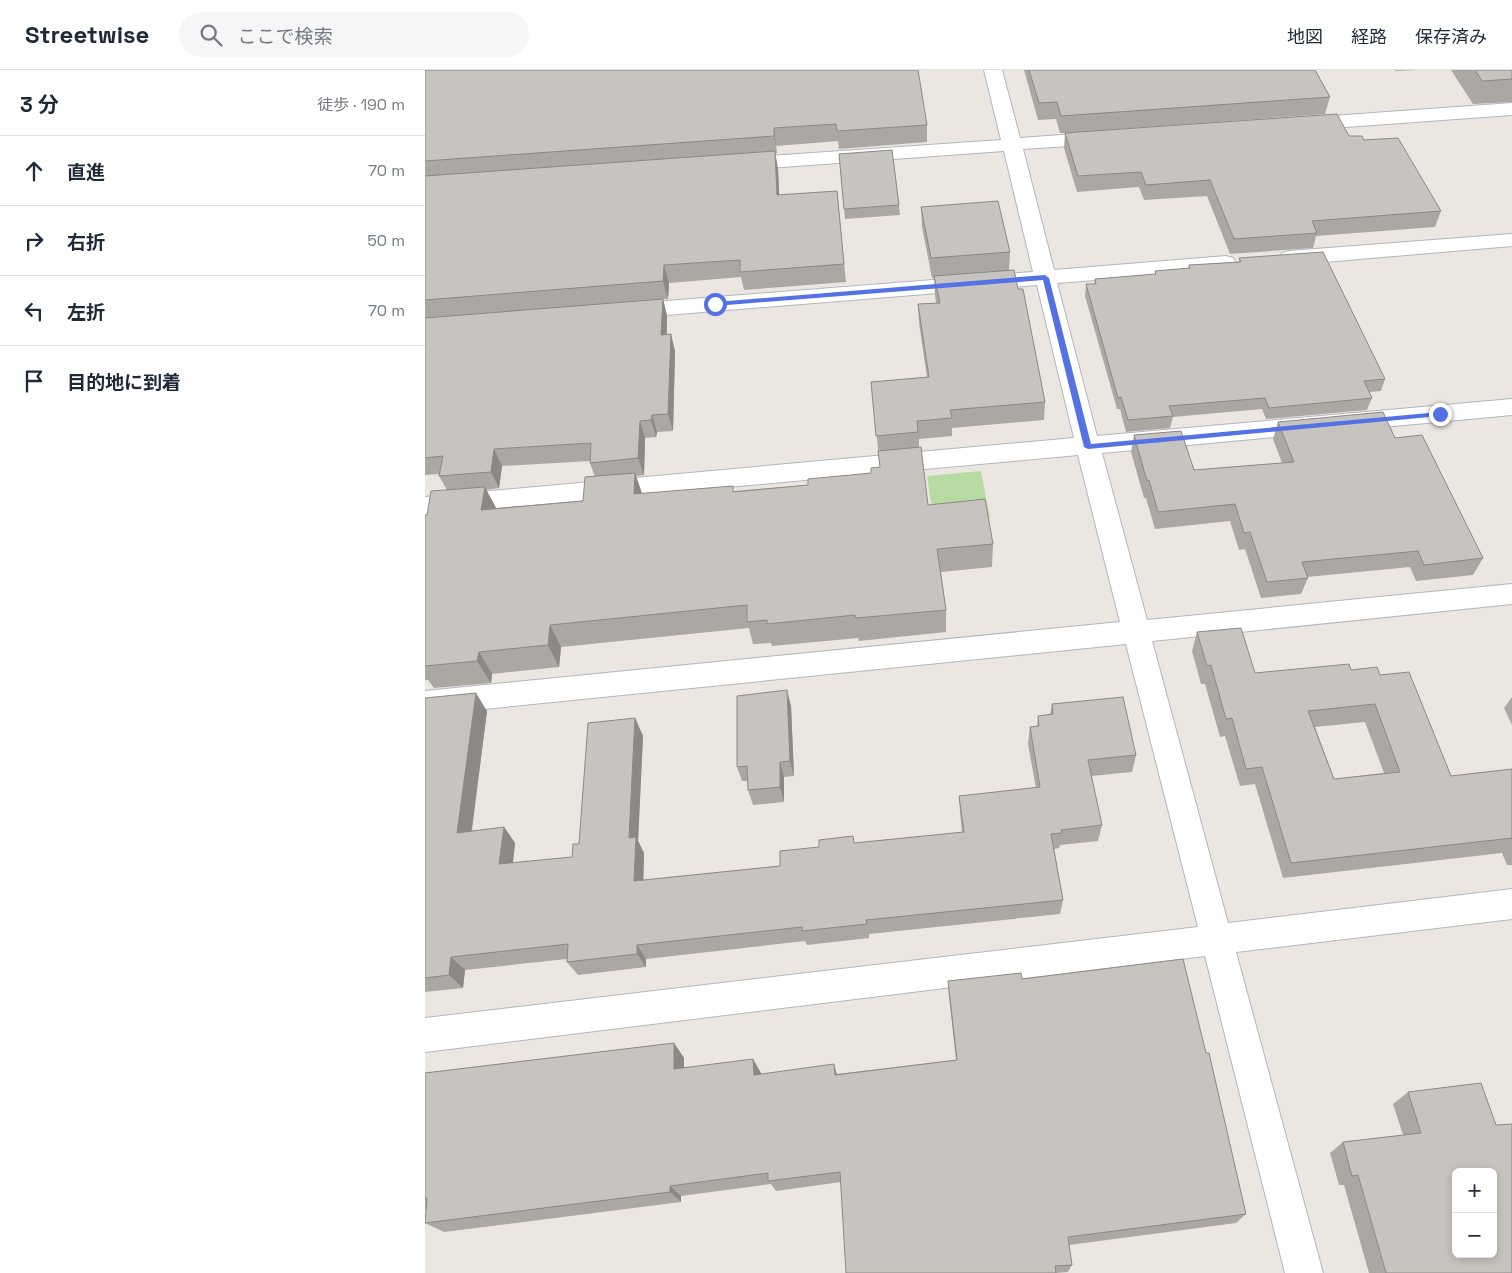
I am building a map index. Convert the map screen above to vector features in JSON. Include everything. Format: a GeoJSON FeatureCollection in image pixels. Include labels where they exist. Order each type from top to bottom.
{"type":"FeatureCollection","features":[{"type":"Feature","properties":{"kind":"street"},"geometry":{"type":"LineString","coordinates":[[993,70],[1088,447],[1304,1273]]}},
{"type":"Feature","properties":{"kind":"street"},"geometry":{"type":"LineString","coordinates":[[1287,125],[1512,110]]}},
{"type":"Feature","properties":{"kind":"street"},"geometry":{"type":"LineString","coordinates":[[723,165],[1120,137]]}},
{"type":"Feature","properties":{"kind":"street"},"geometry":{"type":"LineString","coordinates":[[1274,259],[1512,240]]}},
{"type":"Feature","properties":{"kind":"street"},"geometry":{"type":"LineString","coordinates":[[609,312],[1244,262]]}},
{"type":"Feature","properties":{"kind":"street"},"geometry":{"type":"LineString","coordinates":[[425,506],[1512,407]]}},
{"type":"Feature","properties":{"kind":"street"},"geometry":{"type":"LineString","coordinates":[[425,703],[1512,594]]}},
{"type":"Feature","properties":{"kind":"street"},"geometry":{"type":"LineString","coordinates":[[425,1035],[1512,904]]}},
{"type":"Feature","properties":{"kind":"green space"},"geometry":{"type":"Polygon","coordinates":[[[981,471],[990,518],[934,523],[927,476],[981,471]]]}},
{"type":"Feature","properties":{"kind":"building"},"geometry":{"type":"Polygon","coordinates":[[[425,70],[918,70],[927,125],[837,131],[836,124],[774,128],[774,136],[425,161],[425,70]]]}},
{"type":"Feature","properties":{"kind":"building"},"geometry":{"type":"Polygon","coordinates":[[[1029,70],[1315,70],[1330,97],[1061,116],[1057,102],[1039,103],[1029,70]]]}},
{"type":"Feature","properties":{"kind":"building"},"geometry":{"type":"Polygon","coordinates":[[[1475,70],[1512,70],[1512,79],[1482,81],[1475,70]]]}},
{"type":"Feature","properties":{"kind":"building"},"geometry":{"type":"Polygon","coordinates":[[[1337,114],[1349,136],[1362,136],[1364,140],[1398,138],[1441,211],[1312,221],[1317,233],[1234,239],[1210,180],[1146,185],[1141,172],[1078,176],[1065,133],[1337,114]]]}},
{"type":"Feature","properties":{"kind":"building"},"geometry":{"type":"Polygon","coordinates":[[[892,150],[899,205],[844,209],[839,154],[892,150]]]}},
{"type":"Feature","properties":{"kind":"building"},"geometry":{"type":"Polygon","coordinates":[[[775,151],[777,195],[837,191],[844,264],[740,272],[740,260],[664,265],[663,281],[425,300],[425,176],[775,151]]]}},
{"type":"Feature","properties":{"kind":"building"},"geometry":{"type":"Polygon","coordinates":[[[998,201],[1010,252],[931,258],[921,207],[998,201]]]}},
{"type":"Feature","properties":{"kind":"building"},"geometry":{"type":"Polygon","coordinates":[[[1323,252],[1385,379],[1364,381],[1372,398],[1269,408],[1265,398],[1169,406],[1173,416],[1128,420],[1121,397],[1118,398],[1086,284],[1096,284],[1095,279],[1156,274],[1155,271],[1190,268],[1189,265],[1241,262],[1239,258],[1323,252]]]}},
{"type":"Feature","properties":{"kind":"building"},"geometry":{"type":"Polygon","coordinates":[[[1014,270],[1018,289],[1023,289],[1045,402],[950,410],[952,418],[917,421],[918,432],[876,436],[871,382],[929,377],[918,304],[940,303],[934,276],[1014,270]]]}},
{"type":"Feature","properties":{"kind":"building"},"geometry":{"type":"Polygon","coordinates":[[[663,299],[661,335],[671,334],[668,414],[652,415],[651,420],[640,421],[638,458],[590,463],[591,443],[494,449],[491,472],[439,476],[443,456],[425,458],[425,318],[663,299]]]}},
{"type":"Feature","properties":{"kind":"building"},"geometry":{"type":"Polygon","coordinates":[[[1383,412],[1395,438],[1422,435],[1483,558],[1424,565],[1418,551],[1302,562],[1308,578],[1267,582],[1250,532],[1244,533],[1235,504],[1158,512],[1134,435],[1181,431],[1194,470],[1294,462],[1278,422],[1383,412]]]}},
{"type":"Feature","properties":{"kind":"building"},"geometry":{"type":"Polygon","coordinates":[[[921,447],[928,505],[985,499],[993,544],[937,549],[946,610],[856,618],[855,615],[767,624],[767,620],[747,622],[747,605],[550,625],[548,645],[479,652],[477,661],[425,666],[425,515],[427,515],[431,491],[485,487],[481,510],[583,501],[585,477],[635,473],[634,494],[733,486],[733,492],[808,485],[808,479],[871,473],[871,468],[880,467],[878,451],[921,447]]]}},
{"type":"Feature","properties":{"kind":"building"},"geometry":{"type":"Polygon","coordinates":[[[1241,628],[1255,673],[1349,664],[1351,670],[1377,667],[1380,675],[1409,672],[1451,776],[1512,769],[1512,838],[1291,863],[1262,767],[1246,769],[1232,718],[1226,719],[1211,665],[1207,666],[1197,632],[1241,628]],[[1375,704],[1308,711],[1334,779],[1400,772],[1375,704]]]}},
{"type":"Feature","properties":{"kind":"building"},"geometry":{"type":"Polygon","coordinates":[[[787,690],[790,761],[780,762],[780,787],[748,790],[747,766],[737,767],[737,696],[787,690]]]}},
{"type":"Feature","properties":{"kind":"building"},"geometry":{"type":"Polygon","coordinates":[[[476,693],[457,833],[504,827],[499,864],[572,857],[573,844],[579,844],[588,723],[635,718],[629,838],[636,837],[634,881],[780,866],[780,851],[819,847],[819,840],[853,836],[854,843],[964,832],[959,796],[1040,787],[1030,727],[1039,726],[1038,716],[1053,714],[1052,704],[1123,697],[1136,755],[1088,760],[1102,825],[1061,830],[1062,833],[1051,834],[1063,900],[866,920],[867,924],[802,931],[802,927],[637,945],[637,954],[567,962],[568,944],[451,957],[449,975],[425,978],[425,698],[476,693]]]}},
{"type":"Feature","properties":{"kind":"building"},"geometry":{"type":"Polygon","coordinates":[[[1183,959],[1206,1053],[1209,1053],[1246,1214],[1068,1237],[1072,1265],[1055,1266],[1056,1273],[846,1273],[840,1172],[768,1181],[768,1173],[670,1186],[670,1192],[425,1223],[427,1198],[425,1198],[425,1073],[674,1043],[674,1069],[753,1059],[754,1075],[834,1064],[835,1075],[957,1060],[948,981],[1021,973],[1022,979],[1183,959]]]}},
{"type":"Feature","properties":{"kind":"building"},"geometry":{"type":"Polygon","coordinates":[[[1481,1083],[1496,1125],[1512,1124],[1512,1273],[1386,1273],[1358,1175],[1352,1176],[1343,1142],[1421,1133],[1408,1092],[1481,1083]]]}},
{"type":"Feature","properties":{"kind":"route"},"geometry":{"type":"LineString","coordinates":[[715,304],[1045,278],[1088,447],[1440,414]]}}]}
